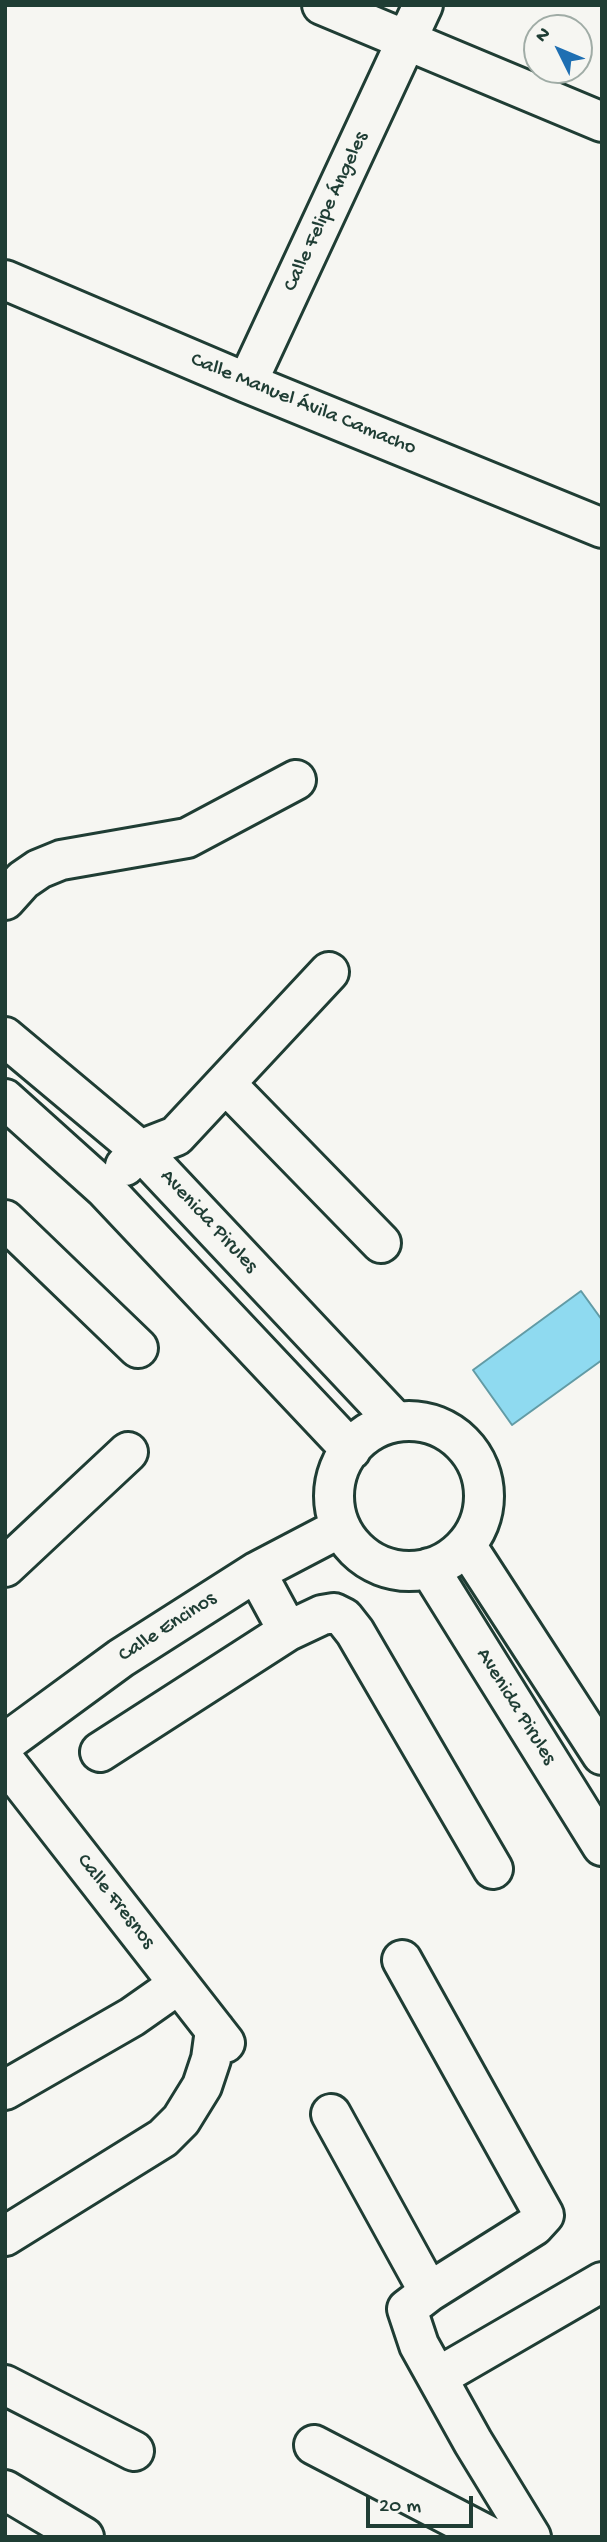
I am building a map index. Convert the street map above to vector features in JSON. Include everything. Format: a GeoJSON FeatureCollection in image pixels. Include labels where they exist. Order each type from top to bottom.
{"type":"FeatureCollection","features":[{"type":"Feature","properties":{"kind":"street"},"geometry":{"type":"LineString","coordinates":[[322,5],[602,121]]}},
{"type":"Feature","properties":{"kind":"street","name":"Calle Felipe Ángeles"},"geometry":{"type":"LineString","coordinates":[[247,383],[423,5]]}},
{"type":"Feature","properties":{"kind":"street","name":"Calle Manuel Ávila Camacho"},"geometry":{"type":"LineString","coordinates":[[5,280],[247,383],[602,528]]}},
{"type":"Feature","properties":{"kind":"street"},"geometry":{"type":"LineString","coordinates":[[5,900],[23,880],[39,869],[61,860],[187,838],[296,780]]}},
{"type":"Feature","properties":{"kind":"street"},"geometry":{"type":"LineString","coordinates":[[105,1189],[141,1150],[176,1136],[329,972]]}},
{"type":"Feature","properties":{"kind":"street","name":"Avenida Pirules"},"geometry":{"type":"LineString","coordinates":[[5,1037],[141,1150],[396,1422]]}},
{"type":"Feature","properties":{"kind":"street"},"geometry":{"type":"LineString","coordinates":[[226,1084],[382,1243]]}},
{"type":"Feature","properties":{"kind":"street"},"geometry":{"type":"LineString","coordinates":[[5,1099],[105,1189],[351,1450]]}},
{"type":"Feature","properties":{"kind":"street"},"geometry":{"type":"LineString","coordinates":[[7,1224],[138,1348]]}},
{"type":"Feature","properties":{"kind":"street"},"geometry":{"type":"LineString","coordinates":[[396,1422],[423,1422],[447,1431],[467,1448],[480,1471],[484,1496],[479,1522],[466,1545],[449,1559],[429,1568],[409,1571],[387,1568],[368,1559],[352,1546],[341,1528],[334,1508],[334,1486],[340,1466],[351,1450],[372,1431],[396,1422]]}},
{"type":"Feature","properties":{"kind":"street"},"geometry":{"type":"LineString","coordinates":[[5,1567],[128,1452]]}},
{"type":"Feature","properties":{"kind":"street","name":"Calle Encinos"},"geometry":{"type":"LineString","coordinates":[[5,1743],[121,1658],[256,1572],[341,1528]]}},
{"type":"Feature","properties":{"kind":"street"},"geometry":{"type":"LineString","coordinates":[[466,1545],[602,1755]]}},
{"type":"Feature","properties":{"kind":"street","name":"Avenida Pirules"},"geometry":{"type":"LineString","coordinates":[[429,1568],[602,1846]]}},
{"type":"Feature","properties":{"kind":"street"},"geometry":{"type":"LineString","coordinates":[[256,1572],[288,1632]]}},
{"type":"Feature","properties":{"kind":"street"},"geometry":{"type":"LineString","coordinates":[[100,1752],[288,1632],[322,1615],[334,1613],[344,1618],[355,1632],[493,1869]]}},
{"type":"Feature","properties":{"kind":"street","name":"Calle Fresnos"},"geometry":{"type":"LineString","coordinates":[[5,1762],[220,2036],[202,2086],[181,2120],[163,2138],[5,2236]]}},
{"type":"Feature","properties":{"kind":"street"},"geometry":{"type":"LineString","coordinates":[[402,1960],[544,2215],[534,2226],[429,2292],[407,2309],[418,2345],[531,2537]]}},
{"type":"Feature","properties":{"kind":"street"},"geometry":{"type":"LineString","coordinates":[[5,2090],[132,2017],[179,1984]]}},
{"type":"Feature","properties":{"kind":"street"},"geometry":{"type":"LineString","coordinates":[[331,2114],[429,2292]]}},
{"type":"Feature","properties":{"kind":"street"},"geometry":{"type":"LineString","coordinates":[[438,2377],[602,2282]]}},
{"type":"Feature","properties":{"kind":"street"},"geometry":{"type":"LineString","coordinates":[[5,2385],[134,2451]]}},
{"type":"Feature","properties":{"kind":"street"},"geometry":{"type":"LineString","coordinates":[[314,2445],[491,2537]]}},
{"type":"Feature","properties":{"kind":"street"},"geometry":{"type":"LineString","coordinates":[[5,2490],[84,2537]]}},
{"type":"Feature","properties":{"kind":"water"},"geometry":{"type":"Polygon","coordinates":[[[581,1291],[602,1320],[602,1360],[512,1425],[473,1370],[581,1291]]]}}]}
